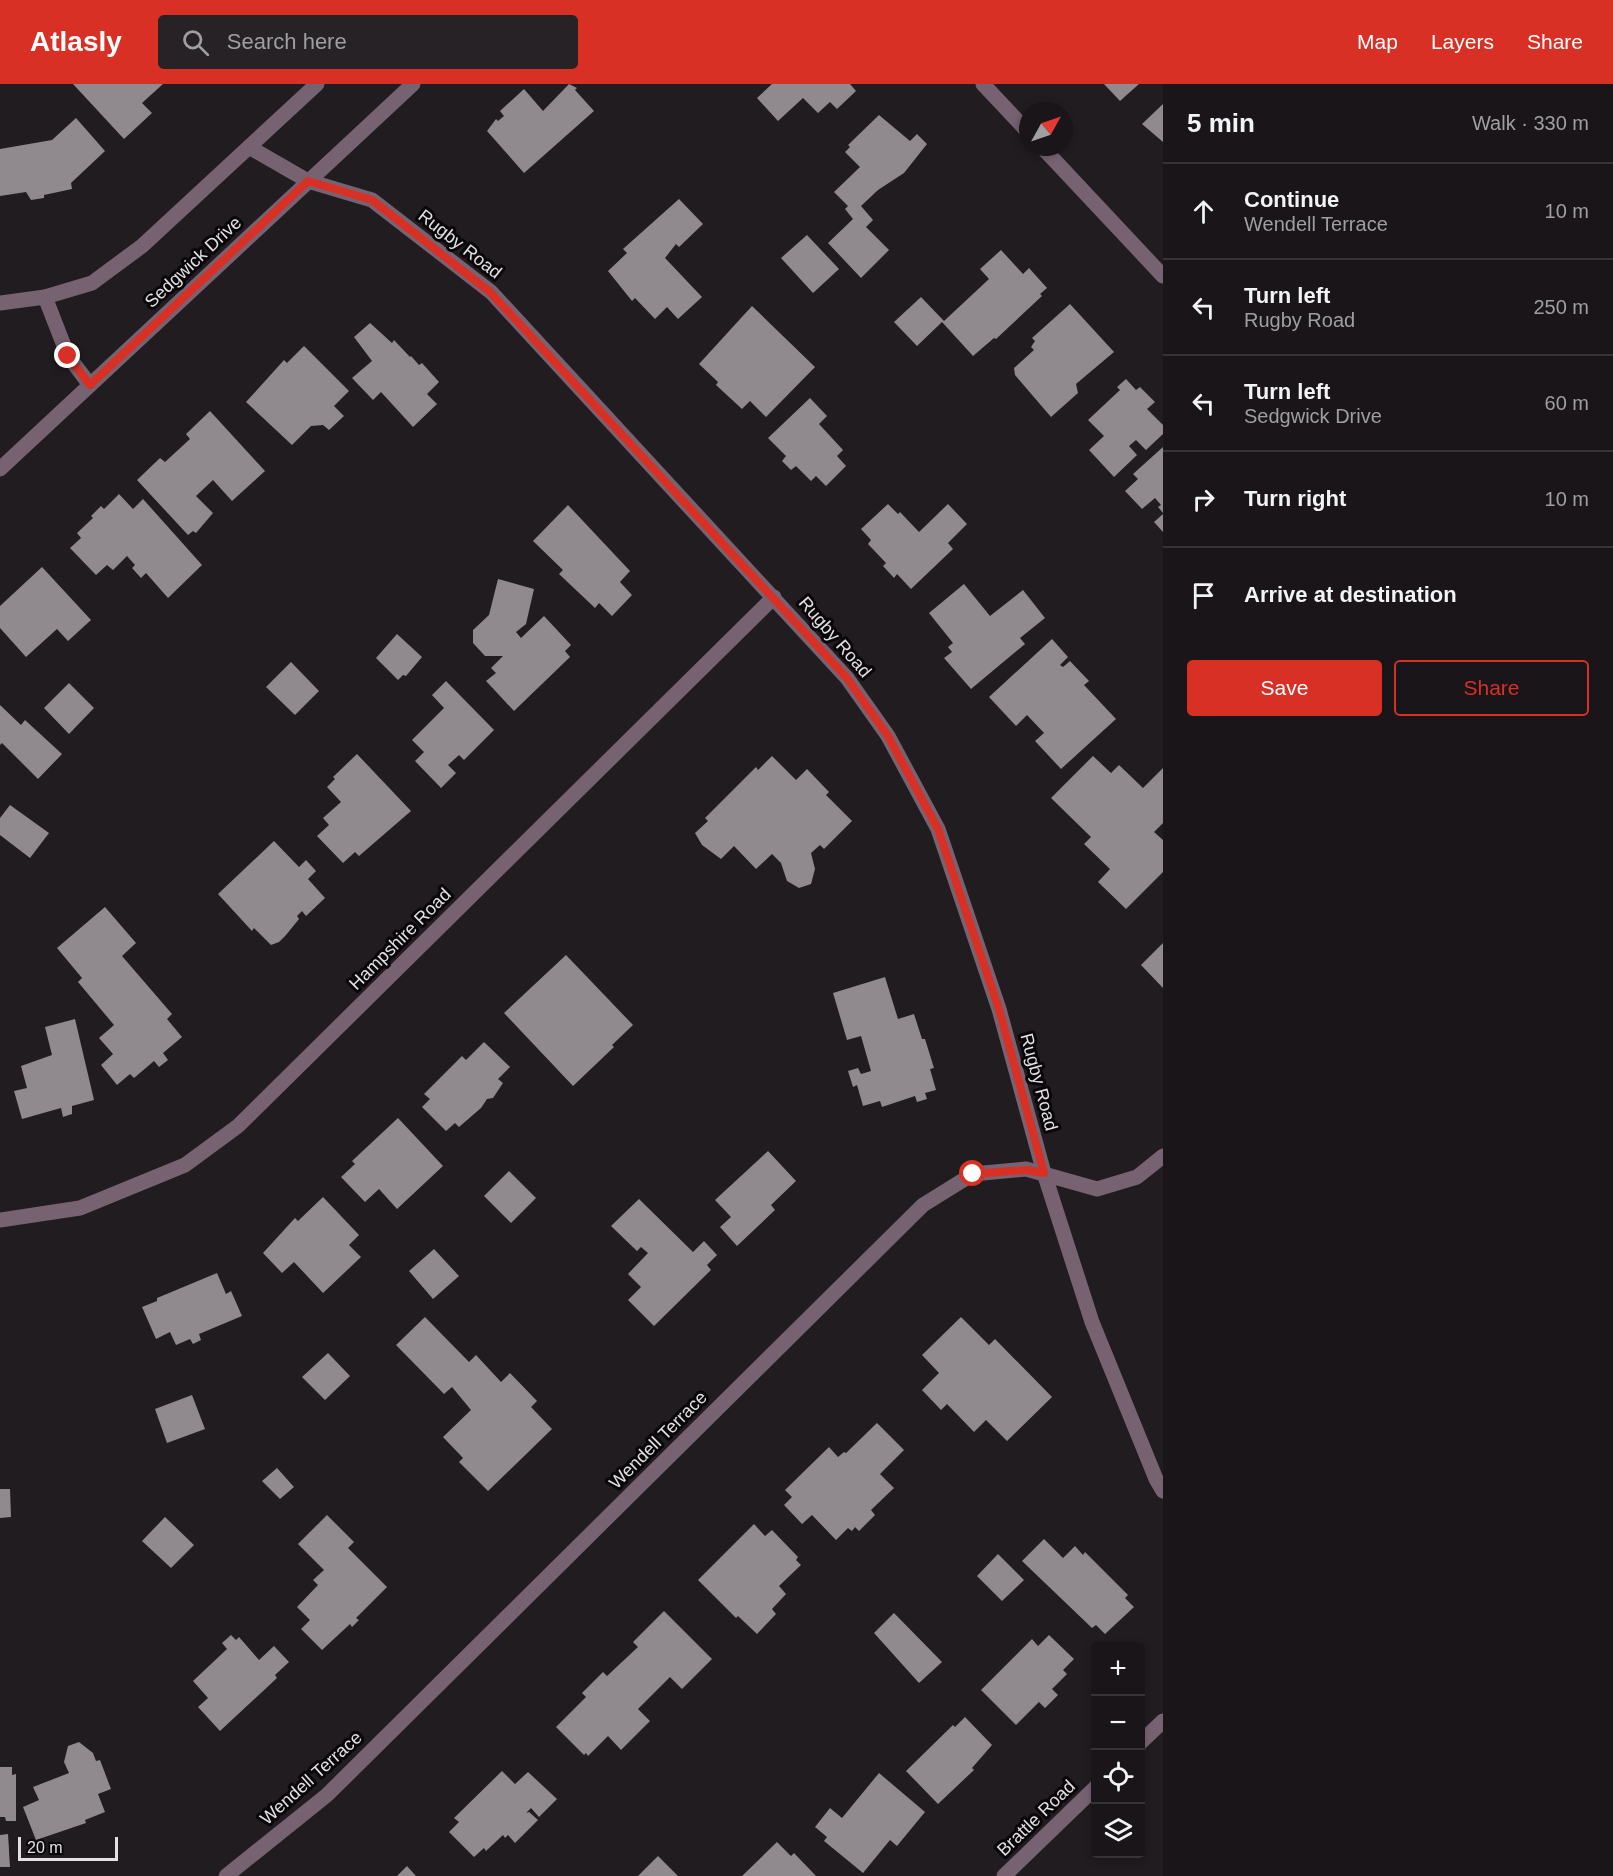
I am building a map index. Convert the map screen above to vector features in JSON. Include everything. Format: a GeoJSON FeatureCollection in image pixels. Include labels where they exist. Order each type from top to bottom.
{"type":"FeatureCollection","features":[{"type":"Feature","properties":{"kind":"street"},"geometry":{"type":"LineString","coordinates":[[0,303],[45,297],[92,283],[142,246],[317,84]]}},
{"type":"Feature","properties":{"kind":"street","name":"Sedgwick Drive"},"geometry":{"type":"LineString","coordinates":[[4,461],[90,385],[413,84]]}},
{"type":"Feature","properties":{"kind":"street"},"geometry":{"type":"LineString","coordinates":[[982,84],[1019,123]]}},
{"type":"Feature","properties":{"kind":"street","name":"Rugby Road"},"geometry":{"type":"LineString","coordinates":[[249,147],[308,181],[372,200],[490,292],[847,678],[888,736],[938,829],[999,1009],[1044,1173],[1092,1322],[1156,1479],[1163,1491]]}},
{"type":"Feature","properties":{"kind":"street"},"geometry":{"type":"LineString","coordinates":[[1050,156],[1163,276]]}},
{"type":"Feature","properties":{"kind":"street"},"geometry":{"type":"LineString","coordinates":[[45,297],[68,356],[90,385]]}},
{"type":"Feature","properties":{"kind":"street","name":"Hampshire Road"},"geometry":{"type":"LineString","coordinates":[[0,1220],[81,1208],[185,1165],[238,1126],[774,597]]}},
{"type":"Feature","properties":{"kind":"street","name":"Wendell Terrace"},"geometry":{"type":"LineString","coordinates":[[226,1876],[327,1795],[923,1205],[973,1174],[1026,1170],[1098,1189],[1137,1177],[1163,1156]]}},
{"type":"Feature","properties":{"kind":"street"},"geometry":{"type":"LineString","coordinates":[[1145,1738],[1163,1721]]}},
{"type":"Feature","properties":{"kind":"street","name":"Brattle Road"},"geometry":{"type":"LineString","coordinates":[[1004,1876],[1091,1791]]}},
{"type":"Feature","properties":{"kind":"building"},"geometry":{"type":"Polygon","coordinates":[[[73,84],[163,84],[142,103],[152,113],[124,139],[73,84]]]}},
{"type":"Feature","properties":{"kind":"building"},"geometry":{"type":"Polygon","coordinates":[[[569,84],[577,88],[575,90],[594,111],[524,173],[487,131],[496,119],[498,121],[504,116],[500,111],[524,89],[543,111],[569,84]]]}},
{"type":"Feature","properties":{"kind":"building"},"geometry":{"type":"Polygon","coordinates":[[[772,84],[850,84],[856,91],[837,109],[830,102],[818,113],[803,98],[778,121],[757,98],[772,84]]]}},
{"type":"Feature","properties":{"kind":"building"},"geometry":{"type":"Polygon","coordinates":[[[1104,84],[1139,84],[1120,101],[1104,84]]]}},
{"type":"Feature","properties":{"kind":"building"},"geometry":{"type":"Polygon","coordinates":[[[1163,104],[1163,142],[1142,124],[1163,104]]]}},
{"type":"Feature","properties":{"kind":"building"},"geometry":{"type":"Polygon","coordinates":[[[879,115],[910,141],[917,134],[927,144],[904,173],[878,190],[861,206],[873,220],[866,227],[889,250],[861,278],[828,243],[853,219],[845,209],[848,206],[834,192],[860,167],[845,152],[850,147],[848,145],[879,115]]]}},
{"type":"Feature","properties":{"kind":"building"},"geometry":{"type":"Polygon","coordinates":[[[76,118],[105,151],[71,183],[72,189],[31,200],[26,192],[0,196],[0,149],[52,140],[76,118]]]}},
{"type":"Feature","properties":{"kind":"building"},"geometry":{"type":"Polygon","coordinates":[[[679,199],[703,224],[679,247],[676,244],[665,258],[702,297],[678,319],[667,307],[655,319],[635,298],[632,301],[608,271],[627,253],[623,249],[679,199]]]}},
{"type":"Feature","properties":{"kind":"building"},"geometry":{"type":"Polygon","coordinates":[[[807,235],[839,269],[813,293],[781,258],[807,235]]]}},
{"type":"Feature","properties":{"kind":"building"},"geometry":{"type":"Polygon","coordinates":[[[1001,250],[1023,274],[1029,268],[1047,288],[1040,294],[1042,296],[996,339],[994,338],[973,356],[942,322],[917,346],[894,322],[921,297],[944,321],[989,279],[980,269],[1001,250]]]}},
{"type":"Feature","properties":{"kind":"building"},"geometry":{"type":"Polygon","coordinates":[[[1070,304],[1114,352],[1076,384],[1078,393],[1051,417],[1015,375],[1014,368],[1034,350],[1031,347],[1035,341],[1032,338],[1070,304]]]}},
{"type":"Feature","properties":{"kind":"building"},"geometry":{"type":"Polygon","coordinates":[[[752,306],[815,367],[766,417],[750,401],[742,409],[716,385],[718,382],[699,364],[752,306]]]}},
{"type":"Feature","properties":{"kind":"building"},"geometry":{"type":"Polygon","coordinates":[[[370,323],[392,343],[394,340],[419,365],[422,363],[439,382],[427,394],[437,404],[413,427],[381,392],[373,400],[352,378],[372,361],[354,337],[370,323]]]}},
{"type":"Feature","properties":{"kind":"building"},"geometry":{"type":"Polygon","coordinates":[[[304,346],[349,391],[334,406],[344,416],[329,430],[323,425],[311,426],[292,445],[246,402],[284,360],[287,363],[304,346]]]}},
{"type":"Feature","properties":{"kind":"building"},"geometry":{"type":"Polygon","coordinates":[[[1126,379],[1136,390],[1140,387],[1155,402],[1147,409],[1163,425],[1163,434],[1146,450],[1136,440],[1129,446],[1137,455],[1114,477],[1089,450],[1104,436],[1088,420],[1120,390],[1117,387],[1126,379]]]}},
{"type":"Feature","properties":{"kind":"building"},"geometry":{"type":"Polygon","coordinates":[[[810,398],[827,416],[819,424],[843,450],[837,456],[846,466],[826,486],[816,476],[811,481],[796,466],[791,470],[782,461],[786,456],[768,438],[810,398]]]}},
{"type":"Feature","properties":{"kind":"building"},"geometry":{"type":"Polygon","coordinates":[[[210,411],[265,471],[232,501],[213,480],[196,496],[213,513],[196,533],[193,531],[188,535],[137,480],[160,458],[165,462],[190,439],[186,434],[210,411]]]}},
{"type":"Feature","properties":{"kind":"building"},"geometry":{"type":"Polygon","coordinates":[[[1163,447],[1163,513],[1158,507],[1161,505],[1155,498],[1142,509],[1125,491],[1138,479],[1133,474],[1163,447]]]}},
{"type":"Feature","properties":{"kind":"building"},"geometry":{"type":"Polygon","coordinates":[[[119,494],[133,509],[143,499],[202,565],[168,598],[146,573],[141,578],[132,568],[135,565],[127,556],[113,570],[107,565],[96,575],[70,548],[81,538],[77,533],[93,518],[91,516],[101,506],[104,509],[119,494]]]}},
{"type":"Feature","properties":{"kind":"building"},"geometry":{"type":"Polygon","coordinates":[[[888,504],[898,514],[900,512],[919,532],[948,504],[967,524],[948,543],[953,549],[911,589],[897,574],[894,578],[883,566],[886,563],[868,544],[871,540],[861,529],[888,504]]]}},
{"type":"Feature","properties":{"kind":"building"},"geometry":{"type":"Polygon","coordinates":[[[568,505],[630,571],[620,582],[632,595],[612,616],[599,603],[595,608],[559,574],[563,570],[533,541],[568,505]]]}},
{"type":"Feature","properties":{"kind":"building"},"geometry":{"type":"Polygon","coordinates":[[[1163,514],[1163,532],[1154,522],[1163,514]]]}},
{"type":"Feature","properties":{"kind":"building"},"geometry":{"type":"Polygon","coordinates":[[[42,567],[91,620],[68,641],[57,629],[26,657],[0,628],[0,606],[42,567]]]}},
{"type":"Feature","properties":{"kind":"building"},"geometry":{"type":"Polygon","coordinates":[[[498,579],[534,589],[526,624],[516,632],[521,638],[544,616],[571,645],[565,651],[570,657],[514,711],[486,681],[496,673],[491,668],[503,656],[485,656],[473,643],[473,630],[489,615],[498,579]]]}},
{"type":"Feature","properties":{"kind":"building"},"geometry":{"type":"Polygon","coordinates":[[[964,584],[990,616],[1023,590],[1045,618],[1020,638],[1025,644],[971,689],[944,658],[952,652],[948,647],[953,643],[929,613],[964,584]]]}},
{"type":"Feature","properties":{"kind":"building"},"geometry":{"type":"Polygon","coordinates":[[[397,634],[422,657],[406,676],[403,675],[398,680],[376,658],[397,634]]]}},
{"type":"Feature","properties":{"kind":"building"},"geometry":{"type":"Polygon","coordinates":[[[1052,639],[1068,657],[1060,665],[1063,667],[1070,661],[1089,681],[1084,685],[1116,719],[1061,769],[1035,741],[1044,733],[1027,715],[1016,726],[989,697],[1052,639]]]}},
{"type":"Feature","properties":{"kind":"building"},"geometry":{"type":"Polygon","coordinates":[[[291,662],[319,691],[295,715],[266,687],[291,662]]]}},
{"type":"Feature","properties":{"kind":"building"},"geometry":{"type":"Polygon","coordinates":[[[446,681],[494,730],[464,760],[459,755],[448,765],[456,773],[441,788],[415,761],[424,752],[412,740],[444,708],[432,695],[446,681]]]}},
{"type":"Feature","properties":{"kind":"building"},"geometry":{"type":"Polygon","coordinates":[[[69,683],[94,708],[69,734],[44,708],[69,683]]]}},
{"type":"Feature","properties":{"kind":"building"},"geometry":{"type":"Polygon","coordinates":[[[0,705],[21,725],[25,720],[62,754],[38,779],[2,743],[0,745],[0,705]]]}},
{"type":"Feature","properties":{"kind":"building"},"geometry":{"type":"Polygon","coordinates":[[[357,754],[411,811],[359,856],[355,852],[343,863],[317,836],[329,825],[323,818],[341,802],[327,787],[335,779],[333,777],[357,754]]]}},
{"type":"Feature","properties":{"kind":"building"},"geometry":{"type":"Polygon","coordinates":[[[772,756],[796,780],[807,769],[829,792],[826,795],[852,821],[824,849],[820,845],[811,853],[815,869],[811,884],[799,888],[787,881],[781,863],[772,854],[756,869],[734,846],[721,859],[702,845],[695,833],[708,821],[705,818],[756,767],[758,770],[772,756]]]}},
{"type":"Feature","properties":{"kind":"building"},"geometry":{"type":"Polygon","coordinates":[[[1093,756],[1111,773],[1119,765],[1143,788],[1163,768],[1163,823],[1154,832],[1163,840],[1163,872],[1126,909],[1098,882],[1110,869],[1084,844],[1091,837],[1051,798],[1093,756]]]}},
{"type":"Feature","properties":{"kind":"building"},"geometry":{"type":"Polygon","coordinates":[[[10,805],[49,833],[30,858],[0,835],[0,818],[10,805]]]}},
{"type":"Feature","properties":{"kind":"building"},"geometry":{"type":"Polygon","coordinates":[[[274,841],[299,867],[306,860],[316,871],[308,879],[325,898],[306,916],[302,911],[297,916],[299,919],[286,935],[279,942],[271,945],[254,928],[252,931],[218,894],[274,841]]]}},
{"type":"Feature","properties":{"kind":"building"},"geometry":{"type":"Polygon","coordinates":[[[105,907],[136,943],[122,956],[172,1014],[167,1019],[182,1037],[163,1053],[168,1060],[159,1067],[154,1061],[134,1078],[130,1074],[117,1085],[101,1065],[113,1054],[99,1038],[114,1025],[78,982],[82,978],[57,948],[105,907]]]}},
{"type":"Feature","properties":{"kind":"building"},"geometry":{"type":"Polygon","coordinates":[[[1163,943],[1163,988],[1141,965],[1163,943]]]}},
{"type":"Feature","properties":{"kind":"building"},"geometry":{"type":"Polygon","coordinates":[[[566,955],[633,1025],[612,1045],[614,1047],[573,1086],[504,1013],[566,955]]]}},
{"type":"Feature","properties":{"kind":"building"},"geometry":{"type":"Polygon","coordinates":[[[885,977],[898,1019],[914,1014],[934,1068],[930,1069],[936,1090],[925,1093],[927,1099],[917,1102],[915,1096],[882,1107],[880,1101],[863,1106],[857,1085],[853,1087],[848,1071],[858,1068],[861,1074],[871,1071],[861,1036],[847,1040],[833,993],[885,977]]]}},
{"type":"Feature","properties":{"kind":"building"},"geometry":{"type":"Polygon","coordinates":[[[75,1019],[94,1100],[72,1106],[72,1114],[63,1117],[61,1108],[22,1119],[14,1091],[27,1088],[21,1066],[52,1055],[45,1027],[75,1019]]]}},
{"type":"Feature","properties":{"kind":"building"},"geometry":{"type":"Polygon","coordinates":[[[484,1042],[510,1067],[498,1079],[503,1083],[493,1098],[487,1099],[481,1108],[459,1127],[455,1123],[446,1131],[422,1107],[430,1099],[424,1094],[462,1056],[466,1060],[484,1042]]]}},
{"type":"Feature","properties":{"kind":"building"},"geometry":{"type":"Polygon","coordinates":[[[398,1118],[443,1166],[397,1209],[379,1189],[365,1202],[341,1177],[355,1164],[352,1161],[398,1118]]]}},
{"type":"Feature","properties":{"kind":"building"},"geometry":{"type":"Polygon","coordinates":[[[768,1151],[796,1181],[771,1205],[775,1210],[737,1246],[720,1227],[731,1217],[715,1200],[768,1151]]]}},
{"type":"Feature","properties":{"kind":"building"},"geometry":{"type":"Polygon","coordinates":[[[509,1171],[536,1198],[511,1223],[484,1196],[509,1171]]]}},
{"type":"Feature","properties":{"kind":"building"},"geometry":{"type":"Polygon","coordinates":[[[323,1197],[359,1235],[349,1245],[361,1257],[323,1293],[294,1262],[282,1273],[263,1253],[295,1218],[298,1221],[323,1197]]]}},
{"type":"Feature","properties":{"kind":"building"},"geometry":{"type":"Polygon","coordinates":[[[639,1199],[693,1252],[704,1241],[717,1255],[707,1265],[711,1270],[654,1326],[628,1300],[641,1287],[628,1274],[648,1253],[641,1247],[637,1251],[611,1226],[639,1199]]]}},
{"type":"Feature","properties":{"kind":"building"},"geometry":{"type":"Polygon","coordinates":[[[434,1249],[459,1276],[433,1299],[409,1271],[434,1249]]]}},
{"type":"Feature","properties":{"kind":"building"},"geometry":{"type":"Polygon","coordinates":[[[217,1273],[226,1294],[231,1291],[242,1316],[199,1334],[201,1340],[193,1344],[190,1339],[176,1345],[170,1332],[156,1339],[142,1307],[157,1301],[157,1298],[217,1273]]]}},
{"type":"Feature","properties":{"kind":"building"},"geometry":{"type":"Polygon","coordinates":[[[425,1317],[469,1362],[476,1355],[501,1382],[510,1373],[537,1401],[531,1407],[552,1429],[488,1491],[459,1462],[463,1458],[443,1437],[471,1410],[452,1387],[444,1394],[396,1345],[425,1317]]]}},
{"type":"Feature","properties":{"kind":"building"},"geometry":{"type":"Polygon","coordinates":[[[961,1317],[989,1345],[995,1339],[1052,1397],[1007,1441],[986,1420],[974,1432],[947,1404],[941,1410],[922,1390],[939,1373],[922,1355],[961,1317]]]}},
{"type":"Feature","properties":{"kind":"building"},"geometry":{"type":"Polygon","coordinates":[[[328,1353],[350,1376],[325,1400],[302,1377],[328,1353]]]}},
{"type":"Feature","properties":{"kind":"building"},"geometry":{"type":"Polygon","coordinates":[[[192,1395],[205,1429],[167,1443],[155,1409],[192,1395]]]}},
{"type":"Feature","properties":{"kind":"building"},"geometry":{"type":"Polygon","coordinates":[[[877,1423],[904,1450],[880,1474],[894,1488],[871,1510],[875,1515],[859,1531],[855,1527],[852,1531],[848,1528],[836,1540],[812,1515],[802,1524],[784,1505],[792,1497],[785,1490],[829,1447],[838,1457],[846,1453],[877,1423]]]}},
{"type":"Feature","properties":{"kind":"building"},"geometry":{"type":"Polygon","coordinates":[[[277,1468],[294,1487],[280,1499],[262,1481],[277,1468]]]}},
{"type":"Feature","properties":{"kind":"building"},"geometry":{"type":"Polygon","coordinates":[[[0,1489],[10,1489],[11,1517],[0,1518],[0,1489]]]}},
{"type":"Feature","properties":{"kind":"building"},"geometry":{"type":"Polygon","coordinates":[[[327,1515],[354,1542],[348,1548],[387,1587],[356,1618],[359,1620],[352,1627],[350,1624],[322,1650],[301,1629],[310,1620],[297,1607],[318,1585],[313,1580],[324,1570],[298,1544],[327,1515]]]}},
{"type":"Feature","properties":{"kind":"building"},"geometry":{"type":"Polygon","coordinates":[[[165,1517],[194,1545],[171,1568],[142,1541],[165,1517]]]}},
{"type":"Feature","properties":{"kind":"building"},"geometry":{"type":"Polygon","coordinates":[[[754,1524],[765,1536],[772,1530],[798,1557],[796,1560],[801,1565],[779,1586],[786,1594],[772,1609],[776,1614],[757,1634],[738,1616],[736,1618],[698,1580],[754,1524]]]}},
{"type":"Feature","properties":{"kind":"building"},"geometry":{"type":"Polygon","coordinates":[[[1044,1539],[1063,1558],[1075,1546],[1083,1555],[1085,1552],[1128,1595],[1125,1598],[1134,1607],[1105,1634],[1096,1625],[1092,1628],[1022,1561],[1044,1539]]]}},
{"type":"Feature","properties":{"kind":"building"},"geometry":{"type":"Polygon","coordinates":[[[998,1554],[1024,1580],[1002,1601],[977,1576],[998,1554]]]}},
{"type":"Feature","properties":{"kind":"building"},"geometry":{"type":"Polygon","coordinates":[[[664,1611],[712,1659],[682,1689],[670,1677],[638,1709],[650,1721],[621,1750],[608,1736],[588,1756],[586,1753],[584,1755],[556,1727],[586,1697],[582,1693],[603,1672],[607,1676],[638,1647],[633,1642],[664,1611]]]}},
{"type":"Feature","properties":{"kind":"building"},"geometry":{"type":"Polygon","coordinates":[[[894,1613],[942,1662],[919,1683],[874,1633],[894,1613]]]}},
{"type":"Feature","properties":{"kind":"building"},"geometry":{"type":"Polygon","coordinates":[[[231,1635],[236,1640],[239,1637],[259,1660],[274,1646],[289,1662],[275,1675],[277,1678],[220,1731],[198,1707],[208,1698],[193,1681],[227,1649],[222,1643],[231,1635]]]}},
{"type":"Feature","properties":{"kind":"building"},"geometry":{"type":"Polygon","coordinates":[[[1049,1635],[1074,1659],[1063,1670],[1067,1674],[1052,1689],[1058,1695],[1045,1708],[1039,1702],[1016,1725],[981,1690],[1032,1639],[1038,1646],[1049,1635]]]}},
{"type":"Feature","properties":{"kind":"building"},"geometry":{"type":"Polygon","coordinates":[[[965,1717],[992,1745],[972,1768],[974,1770],[938,1804],[906,1771],[953,1725],[955,1727],[965,1717]]]}},
{"type":"Feature","properties":{"kind":"building"},"geometry":{"type":"Polygon","coordinates":[[[79,1742],[93,1753],[96,1761],[100,1760],[111,1789],[98,1794],[105,1812],[85,1820],[86,1823],[36,1840],[23,1807],[39,1800],[33,1787],[69,1773],[64,1762],[68,1746],[79,1742]]]}},
{"type":"Feature","properties":{"kind":"building"},"geometry":{"type":"Polygon","coordinates":[[[0,1767],[12,1767],[12,1775],[16,1774],[16,1821],[6,1821],[5,1817],[0,1817],[0,1767]]]}},
{"type":"Feature","properties":{"kind":"building"},"geometry":{"type":"Polygon","coordinates":[[[502,1771],[515,1784],[528,1772],[557,1799],[539,1817],[531,1808],[526,1813],[529,1812],[538,1820],[515,1843],[508,1835],[505,1838],[503,1835],[486,1851],[484,1848],[474,1857],[449,1832],[459,1822],[454,1818],[502,1771]]]}},
{"type":"Feature","properties":{"kind":"building"},"geometry":{"type":"Polygon","coordinates":[[[879,1773],[925,1812],[897,1846],[890,1840],[863,1873],[824,1841],[827,1837],[815,1827],[830,1808],[842,1818],[879,1773]]]}},
{"type":"Feature","properties":{"kind":"building"},"geometry":{"type":"Polygon","coordinates":[[[8,1834],[10,1867],[0,1867],[0,1835],[8,1834]]]}},
{"type":"Feature","properties":{"kind":"building"},"geometry":{"type":"Polygon","coordinates":[[[777,1842],[791,1856],[794,1853],[816,1876],[742,1876],[777,1842]]]}},
{"type":"Feature","properties":{"kind":"building"},"geometry":{"type":"Polygon","coordinates":[[[658,1856],[678,1876],[638,1876],[658,1856]]]}},
{"type":"Feature","properties":{"kind":"building"},"geometry":{"type":"Polygon","coordinates":[[[407,1866],[416,1876],[397,1876],[407,1866]]]}},
{"type":"Feature","properties":{"kind":"route"},"geometry":{"type":"LineString","coordinates":[[68,356],[90,385],[308,181],[372,200],[490,292],[847,678],[888,736],[938,829],[999,1009],[1044,1173],[1026,1170],[973,1174]]}}]}
